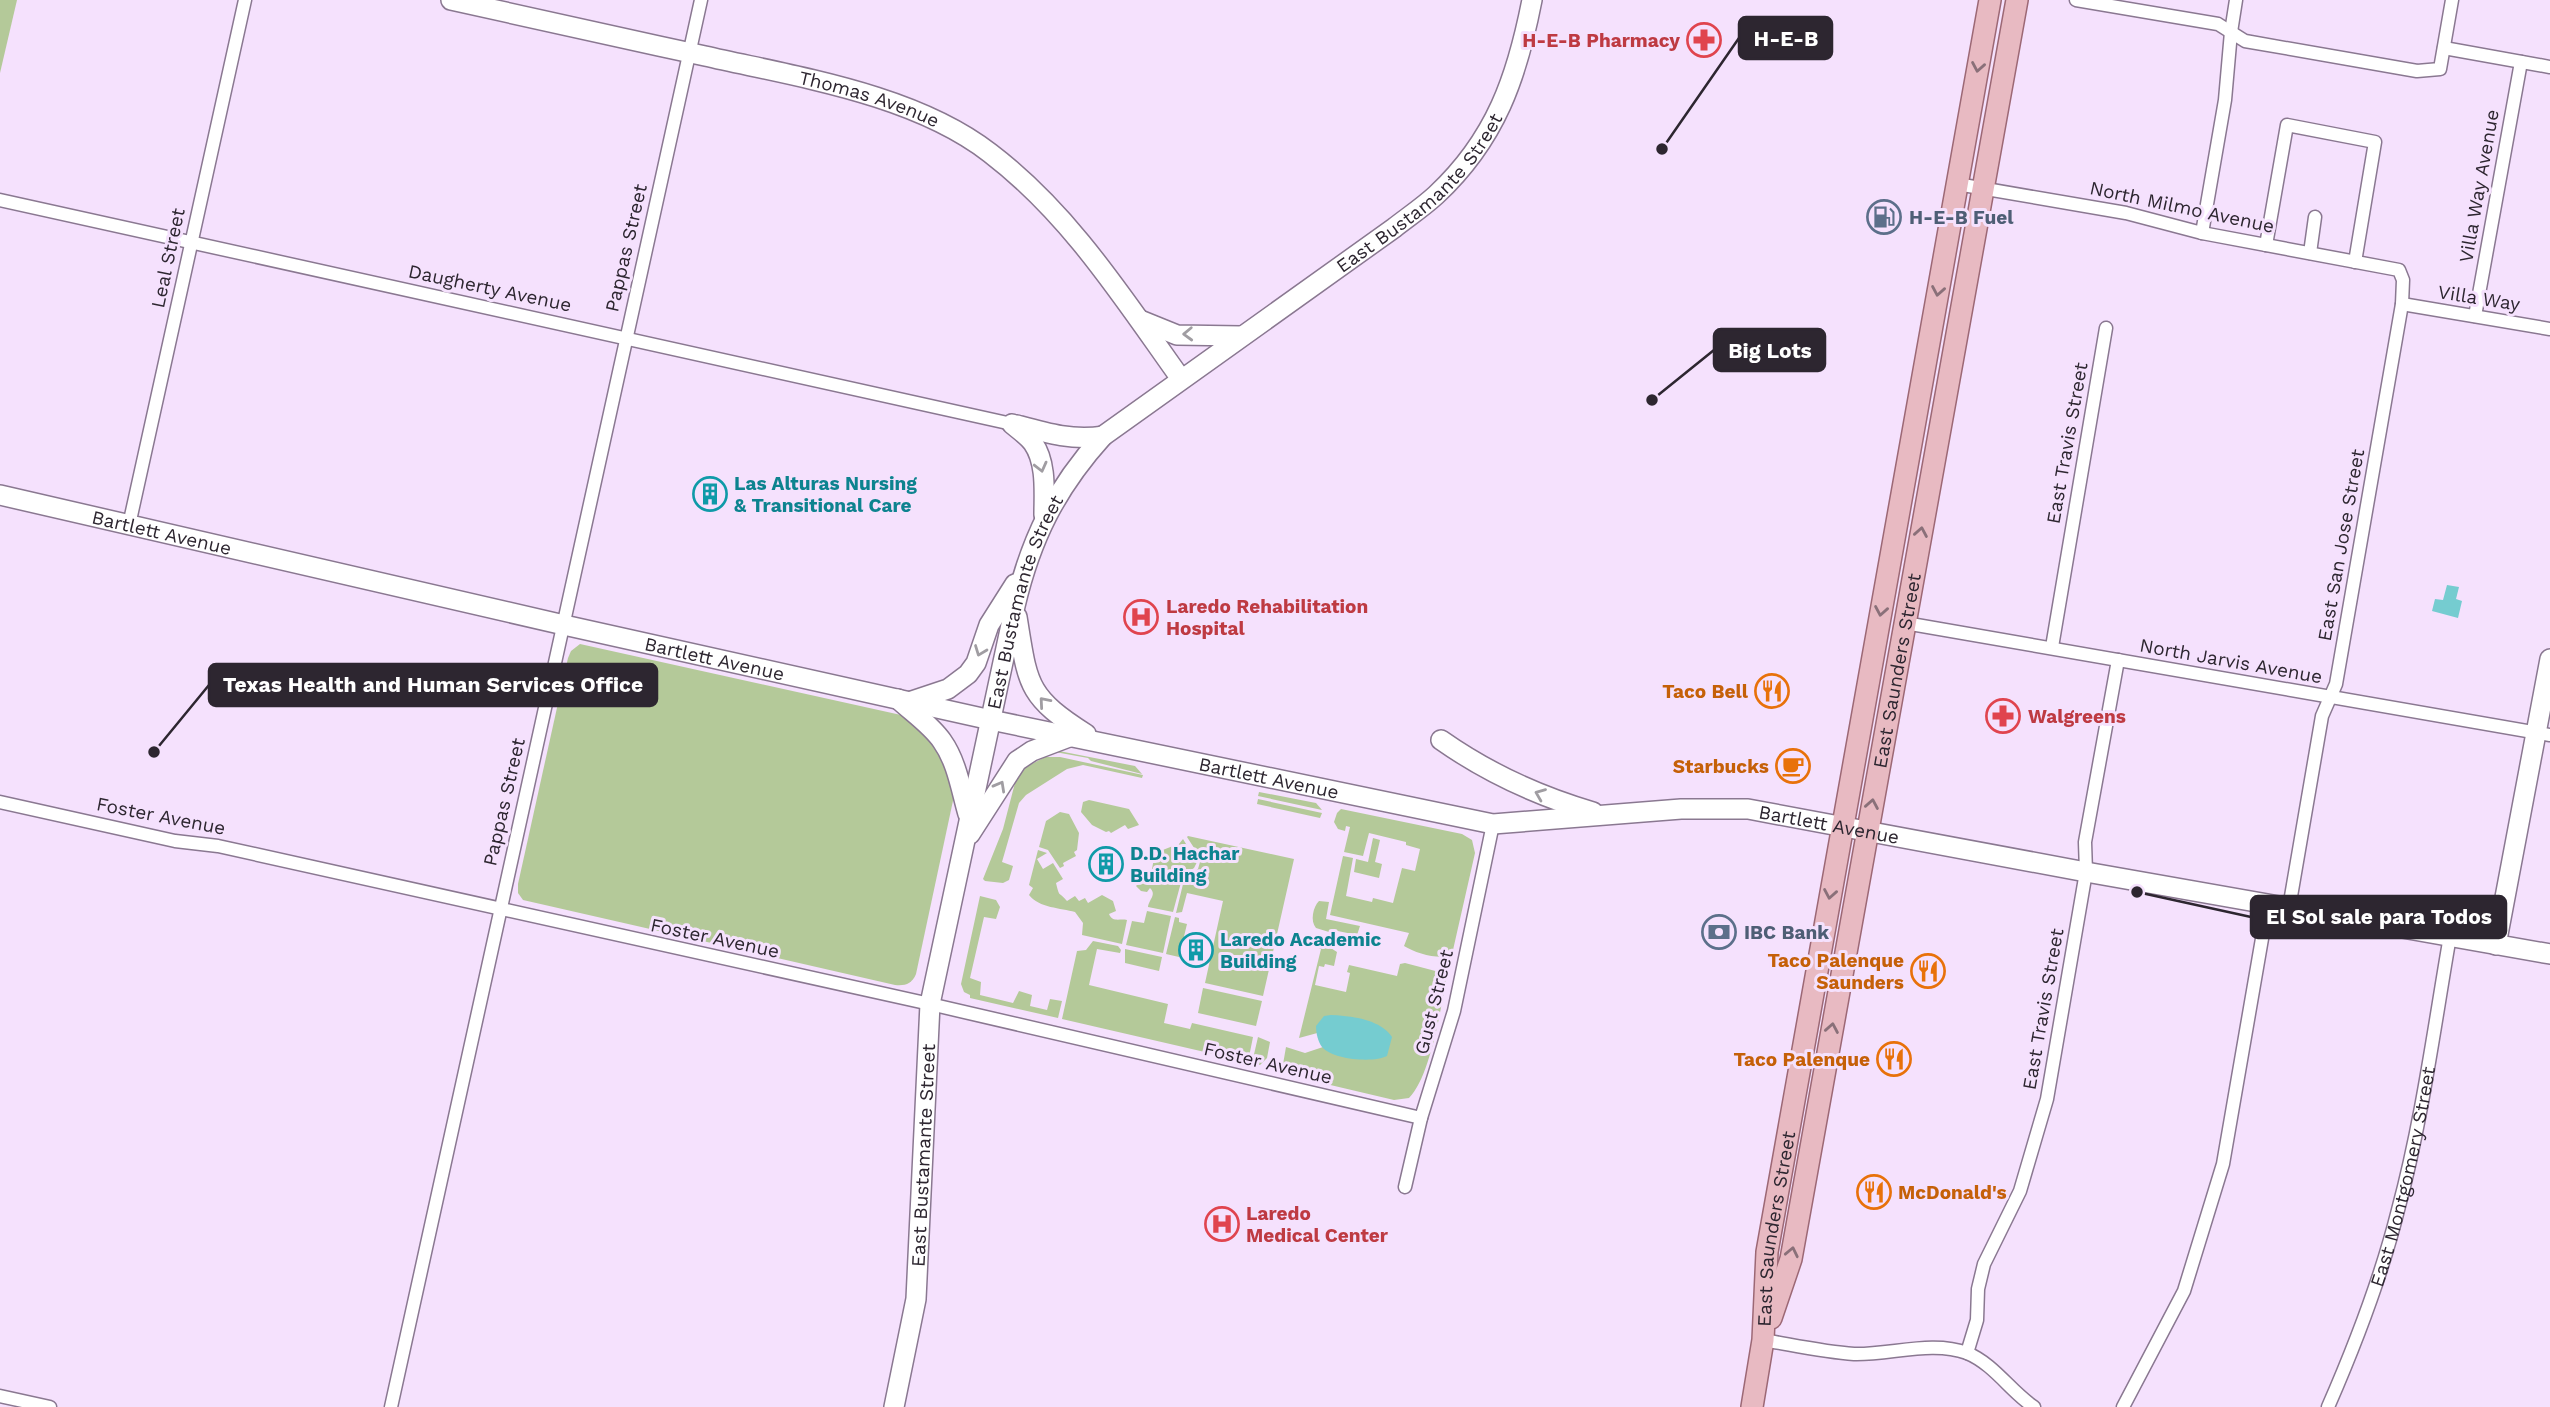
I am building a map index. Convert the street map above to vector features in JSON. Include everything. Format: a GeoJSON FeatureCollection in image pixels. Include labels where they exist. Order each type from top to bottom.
{"type":"FeatureCollection","features":[{"type":"Feature","properties":{"kind":"main road","name":"Thomas Avenue"},"geometry":{"type":"LineString","coordinates":[[451,0],[820,82],[878,98],[944,125],[988,151],[1024,181],[1072,229],[1181,379]]}},
{"type":"Feature","properties":{"kind":"main road","name":"East Bustamante Street"},"geometry":{"type":"LineString","coordinates":[[894,1407],[916,1299],[930,1004],[1015,606],[1024,569],[1044,520],[1077,465],[1103,436],[1394,228],[1437,194],[1470,158],[1495,119],[1509,90],[1523,47],[1532,0]]}},
{"type":"Feature","properties":{"kind":"main road","name":"East Saunders Street"},"geometry":{"type":"LineString","coordinates":[[1752,1407],[1763,1340],[1767,1252],[1990,0]]}},
{"type":"Feature","properties":{"kind":"main road"},"geometry":{"type":"LineString","coordinates":[[2006,0],[2005,12],[2011,34]]}},
{"type":"Feature","properties":{"kind":"main road","name":"East Saunders Street"},"geometry":{"type":"LineString","coordinates":[[1763,1340],[1791,1259],[2017,0]]}},
{"type":"Feature","properties":{"kind":"main road"},"geometry":{"type":"LineString","coordinates":[[1138,319],[1177,335],[1241,336]]}},
{"type":"Feature","properties":{"kind":"main road"},"geometry":{"type":"LineString","coordinates":[[1919,400],[1927,415],[1919,471],[1922,485],[1928,491]]}},
{"type":"Feature","properties":{"kind":"main road"},"geometry":{"type":"LineString","coordinates":[[1012,424],[1065,437],[1103,436]]}},
{"type":"Feature","properties":{"kind":"main road"},"geometry":{"type":"LineString","coordinates":[[1012,424],[1033,443],[1040,460],[1044,480],[1044,520]]}},
{"type":"Feature","properties":{"kind":"main road","name":"Bartlett Avenue"},"geometry":{"type":"LineString","coordinates":[[0,495],[991,720],[1493,824],[1681,809],[1748,809],[2550,954]]}},
{"type":"Feature","properties":{"kind":"main road"},"geometry":{"type":"LineString","coordinates":[[969,818],[953,763],[944,745],[904,700],[948,689],[968,674],[976,663],[989,625],[1024,569]]}},
{"type":"Feature","properties":{"kind":"main road"},"geometry":{"type":"LineString","coordinates":[[1015,606],[1026,668],[1035,692],[1053,712],[1099,742]]}},
{"type":"Feature","properties":{"kind":"main road"},"geometry":{"type":"LineString","coordinates":[[2496,945],[2544,734],[2550,659]]}},
{"type":"Feature","properties":{"kind":"main road"},"geometry":{"type":"LineString","coordinates":[[964,844],[1017,761],[1032,751],[1071,736]]}},
{"type":"Feature","properties":{"kind":"main road"},"geometry":{"type":"LineString","coordinates":[[1441,740],[1499,776],[1560,802],[1604,816]]}},
{"type":"Feature","properties":{"kind":"street","name":"Leal Street"},"geometry":{"type":"LineString","coordinates":[[130,525],[245,0]]}},
{"type":"Feature","properties":{"kind":"street","name":"Pappas Street"},"geometry":{"type":"LineString","coordinates":[[391,1407],[701,0]]}},
{"type":"Feature","properties":{"kind":"street"},"geometry":{"type":"LineString","coordinates":[[2077,0],[2218,24],[2245,41],[2417,71],[2440,69],[2452,0]]}},
{"type":"Feature","properties":{"kind":"street"},"geometry":{"type":"LineString","coordinates":[[2202,233],[2225,100],[2236,0]]}},
{"type":"Feature","properties":{"kind":"street"},"geometry":{"type":"LineString","coordinates":[[2444,48],[2550,67]]}},
{"type":"Feature","properties":{"kind":"street","name":"Villa Way Avenue"},"geometry":{"type":"LineString","coordinates":[[2476,316],[2521,62]]}},
{"type":"Feature","properties":{"kind":"street"},"geometry":{"type":"LineString","coordinates":[[2266,245],[2287,125],[2375,142],[2355,262]]}},
{"type":"Feature","properties":{"kind":"street","name":"North Milmo Avenue"},"geometry":{"type":"LineString","coordinates":[[1957,184],[2126,213],[2202,233],[2399,270]]}},
{"type":"Feature","properties":{"kind":"street","name":"Daugherty Avenue"},"geometry":{"type":"LineString","coordinates":[[0,200],[1012,424]]}},
{"type":"Feature","properties":{"kind":"street"},"geometry":{"type":"LineString","coordinates":[[2309,253],[2315,217]]}},
{"type":"Feature","properties":{"kind":"street","name":"East San Jose Street"},"geometry":{"type":"LineString","coordinates":[[2289,908],[2322,716],[2336,684],[2402,304],[2403,280],[2399,270]]}},
{"type":"Feature","properties":{"kind":"street","name":"Villa Way"},"geometry":{"type":"LineString","coordinates":[[2402,304],[2550,329]]}},
{"type":"Feature","properties":{"kind":"street","name":"East Travis Street"},"geometry":{"type":"LineString","coordinates":[[2052,648],[2106,328]]}},
{"type":"Feature","properties":{"kind":"street","name":"North Jarvis Avenue"},"geometry":{"type":"LineString","coordinates":[[1905,623],[2544,734]]}},
{"type":"Feature","properties":{"kind":"street","name":"East Travis Street"},"geometry":{"type":"LineString","coordinates":[[1967,1353],[1977,1320],[1978,1289],[1984,1264],[2020,1191],[2047,1099],[2086,872],[2085,842],[2118,660]]}},
{"type":"Feature","properties":{"kind":"street","name":"Foster Avenue"},"geometry":{"type":"LineString","coordinates":[[0,802],[175,841],[218,846],[930,1004],[1421,1118]]}},
{"type":"Feature","properties":{"kind":"street","name":"Gust Street"},"geometry":{"type":"LineString","coordinates":[[1405,1187],[1421,1118],[1454,1012],[1493,824]]}},
{"type":"Feature","properties":{"kind":"street"},"geometry":{"type":"LineString","coordinates":[[2123,1407],[2184,1291],[2223,1164],[2268,904]]}},
{"type":"Feature","properties":{"kind":"street","name":"East Montgomery Street"},"geometry":{"type":"LineString","coordinates":[[2328,1407],[2362,1327],[2399,1209],[2414,1141],[2450,936]]}},
{"type":"Feature","properties":{"kind":"street"},"geometry":{"type":"LineString","coordinates":[[1763,1340],[1855,1354],[1927,1348],[1967,1353],[1985,1364],[2020,1398],[2035,1407]]}},
{"type":"Feature","properties":{"kind":"street"},"geometry":{"type":"LineString","coordinates":[[0,1396],[50,1407]]}},
{"type":"Feature","properties":{"kind":"shaded area"},"geometry":{"type":"Polygon","coordinates":[[[0,0],[17,0],[0,73],[0,0]]]}},
{"type":"Feature","properties":{"kind":"shaded area"},"geometry":{"type":"Polygon","coordinates":[[[2447,585],[2459,587],[2456,599],[2462,601],[2458,618],[2432,611],[2435,599],[2443,600],[2447,585]]]}},
{"type":"Feature","properties":{"kind":"shaded area"},"geometry":{"type":"Polygon","coordinates":[[[580,644],[901,715],[911,719],[940,743],[954,796],[916,974],[910,982],[895,985],[523,900],[518,893],[518,884],[568,658],[571,651],[580,644]]]}},
{"type":"Feature","properties":{"kind":"shaded area"},"geometry":{"type":"Polygon","coordinates":[[[1054,750],[1135,766],[1142,774],[1088,758],[1055,752],[1054,750]]]}},
{"type":"Feature","properties":{"kind":"shaded area"},"geometry":{"type":"Polygon","coordinates":[[[1045,757],[1060,757],[1143,775],[1142,778],[1083,765],[1067,769],[1026,795],[1019,803],[1002,862],[1013,866],[1009,880],[1003,883],[985,881],[983,879],[1003,829],[1016,779],[1026,767],[1045,757]]]}},
{"type":"Feature","properties":{"kind":"shaded area"},"geometry":{"type":"Polygon","coordinates":[[[1259,792],[1316,803],[1322,810],[1258,796],[1259,792]]]}},
{"type":"Feature","properties":{"kind":"shaded area"},"geometry":{"type":"Polygon","coordinates":[[[1258,799],[1322,813],[1320,818],[1257,804],[1258,799]]]}},
{"type":"Feature","properties":{"kind":"shaded area"},"geometry":{"type":"Polygon","coordinates":[[[1089,800],[1129,809],[1139,825],[1128,829],[1125,825],[1111,833],[1092,825],[1081,812],[1083,802],[1089,800]]]}},
{"type":"Feature","properties":{"kind":"shaded area"},"geometry":{"type":"Polygon","coordinates":[[[1341,809],[1462,834],[1472,840],[1475,853],[1453,950],[1449,956],[1426,955],[1404,946],[1409,933],[1330,915],[1343,856],[1353,858],[1346,896],[1372,902],[1373,898],[1393,903],[1402,868],[1415,871],[1420,849],[1406,845],[1406,842],[1369,833],[1363,856],[1344,852],[1350,827],[1346,826],[1345,831],[1338,829],[1334,822],[1341,809]]]}},
{"type":"Feature","properties":{"kind":"shaded area"},"geometry":{"type":"Polygon","coordinates":[[[1060,812],[1069,814],[1079,833],[1077,850],[1074,852],[1076,856],[1063,863],[1064,866],[1060,868],[1048,850],[1039,847],[1046,821],[1060,812]]]}},
{"type":"Feature","properties":{"kind":"shaded area"},"geometry":{"type":"Polygon","coordinates":[[[1188,836],[1294,859],[1263,996],[1205,983],[1223,901],[1187,893],[1182,912],[1176,913],[1184,880],[1198,869],[1200,862],[1188,836]]]}},
{"type":"Feature","properties":{"kind":"shaded area"},"geometry":{"type":"Polygon","coordinates":[[[1373,838],[1380,840],[1375,862],[1382,864],[1379,878],[1354,872],[1356,859],[1368,862],[1373,838]]]}},
{"type":"Feature","properties":{"kind":"shaded area"},"geometry":{"type":"Polygon","coordinates":[[[1183,839],[1197,862],[1194,868],[1183,875],[1173,912],[1148,907],[1153,895],[1152,890],[1150,888],[1147,892],[1141,891],[1136,886],[1152,869],[1155,853],[1173,846],[1175,849],[1183,839]]]}},
{"type":"Feature","properties":{"kind":"shaded area"},"geometry":{"type":"Polygon","coordinates":[[[1038,850],[1047,853],[1037,859],[1043,869],[1053,863],[1063,879],[1056,883],[1059,893],[1067,901],[1075,896],[1079,901],[1085,898],[1088,903],[1102,895],[1113,901],[1116,911],[1109,914],[1111,917],[1127,920],[1122,944],[1082,935],[1083,923],[1075,912],[1044,905],[1029,895],[1033,888],[1029,885],[1038,850]]]}},
{"type":"Feature","properties":{"kind":"shaded area"},"geometry":{"type":"Polygon","coordinates":[[[980,896],[996,900],[1000,907],[996,919],[984,917],[970,978],[981,982],[980,995],[1013,1003],[1019,991],[1032,995],[1030,1006],[1047,1010],[1050,999],[1062,1001],[1058,1018],[970,998],[970,995],[964,992],[961,984],[980,896]]]}},
{"type":"Feature","properties":{"kind":"shaded area"},"geometry":{"type":"Polygon","coordinates":[[[1319,901],[1329,902],[1326,919],[1360,926],[1357,935],[1316,928],[1313,914],[1319,901]]]}},
{"type":"Feature","properties":{"kind":"shaded area"},"geometry":{"type":"Polygon","coordinates":[[[1147,911],[1171,916],[1163,953],[1126,945],[1132,921],[1144,923],[1147,911]]]}},
{"type":"Feature","properties":{"kind":"shaded area"},"geometry":{"type":"Polygon","coordinates":[[[1175,917],[1179,918],[1179,922],[1187,924],[1179,957],[1166,954],[1175,917]]]}},
{"type":"Feature","properties":{"kind":"shaded area"},"geometry":{"type":"Polygon","coordinates":[[[1093,941],[1118,946],[1121,950],[1120,953],[1097,949],[1089,985],[1168,1004],[1164,1023],[1190,1029],[1192,1023],[1253,1037],[1248,1062],[1062,1019],[1077,951],[1086,950],[1093,941]]]}},
{"type":"Feature","properties":{"kind":"shaded area"},"geometry":{"type":"Polygon","coordinates":[[[1308,941],[1337,952],[1334,966],[1319,966],[1315,985],[1346,992],[1349,965],[1397,976],[1400,964],[1405,963],[1443,973],[1446,982],[1433,1043],[1423,1075],[1409,1098],[1394,1100],[1288,1075],[1282,1070],[1286,1047],[1305,1053],[1326,1046],[1321,1032],[1299,1038],[1321,949],[1310,945],[1308,941]]]}},
{"type":"Feature","properties":{"kind":"shaded area"},"geometry":{"type":"Polygon","coordinates":[[[1125,949],[1162,957],[1159,971],[1125,963],[1125,949]]]}},
{"type":"Feature","properties":{"kind":"shaded area"},"geometry":{"type":"Polygon","coordinates":[[[1203,988],[1262,1001],[1256,1026],[1198,1013],[1203,988]]]}},
{"type":"Feature","properties":{"kind":"shaded area"},"geometry":{"type":"Polygon","coordinates":[[[1324,1016],[1373,1022],[1387,1031],[1392,1037],[1387,1056],[1354,1059],[1327,1051],[1319,1043],[1316,1026],[1324,1016]]]}},
{"type":"Feature","properties":{"kind":"shaded area"},"geometry":{"type":"Polygon","coordinates":[[[1258,1037],[1270,1042],[1267,1058],[1260,1065],[1252,1063],[1258,1037]]]}},
{"type":"Feature","properties":{"kind":"place","name":"H-E-B Pharmacy"},"geometry":{"type":"Point","coordinates":[1704,40]}},
{"type":"Feature","properties":{"kind":"place","name":"H-E-B"},"geometry":{"type":"Point","coordinates":[1662,149]}},
{"type":"Feature","properties":{"kind":"place","name":"H-E-B Fuel"},"geometry":{"type":"Point","coordinates":[1884,217]}},
{"type":"Feature","properties":{"kind":"place","name":"Big Lots"},"geometry":{"type":"Point","coordinates":[1652,400]}},
{"type":"Feature","properties":{"kind":"place","name":"Las Alturas Nursing & Transitional Care"},"geometry":{"type":"Point","coordinates":[710,494]}},
{"type":"Feature","properties":{"kind":"place","name":"Laredo Rehabilitation Hospital"},"geometry":{"type":"Point","coordinates":[1141,617]}},
{"type":"Feature","properties":{"kind":"place","name":"Taco Bell"},"geometry":{"type":"Point","coordinates":[1772,691]}},
{"type":"Feature","properties":{"kind":"place","name":"Walgreens"},"geometry":{"type":"Point","coordinates":[2003,716]}},
{"type":"Feature","properties":{"kind":"place","name":"Texas Health and Human Services Office"},"geometry":{"type":"Point","coordinates":[154,752]}},
{"type":"Feature","properties":{"kind":"place","name":"Starbucks"},"geometry":{"type":"Point","coordinates":[1793,766]}},
{"type":"Feature","properties":{"kind":"place","name":"D.D. Hachar Building"},"geometry":{"type":"Point","coordinates":[1106,864]}},
{"type":"Feature","properties":{"kind":"place","name":"El Sol sale para Todos"},"geometry":{"type":"Point","coordinates":[2137,892]}},
{"type":"Feature","properties":{"kind":"place","name":"IBC Bank"},"geometry":{"type":"Point","coordinates":[1719,932]}},
{"type":"Feature","properties":{"kind":"place","name":"Laredo Academic Building"},"geometry":{"type":"Point","coordinates":[1196,950]}},
{"type":"Feature","properties":{"kind":"place","name":"Taco Palenque Saunders"},"geometry":{"type":"Point","coordinates":[1928,971]}},
{"type":"Feature","properties":{"kind":"place","name":"Taco Palenque"},"geometry":{"type":"Point","coordinates":[1894,1059]}},
{"type":"Feature","properties":{"kind":"place","name":"McDonald's"},"geometry":{"type":"Point","coordinates":[1874,1192]}},
{"type":"Feature","properties":{"kind":"place","name":"Laredo Medical Center"},"geometry":{"type":"Point","coordinates":[1222,1224]}}]}
